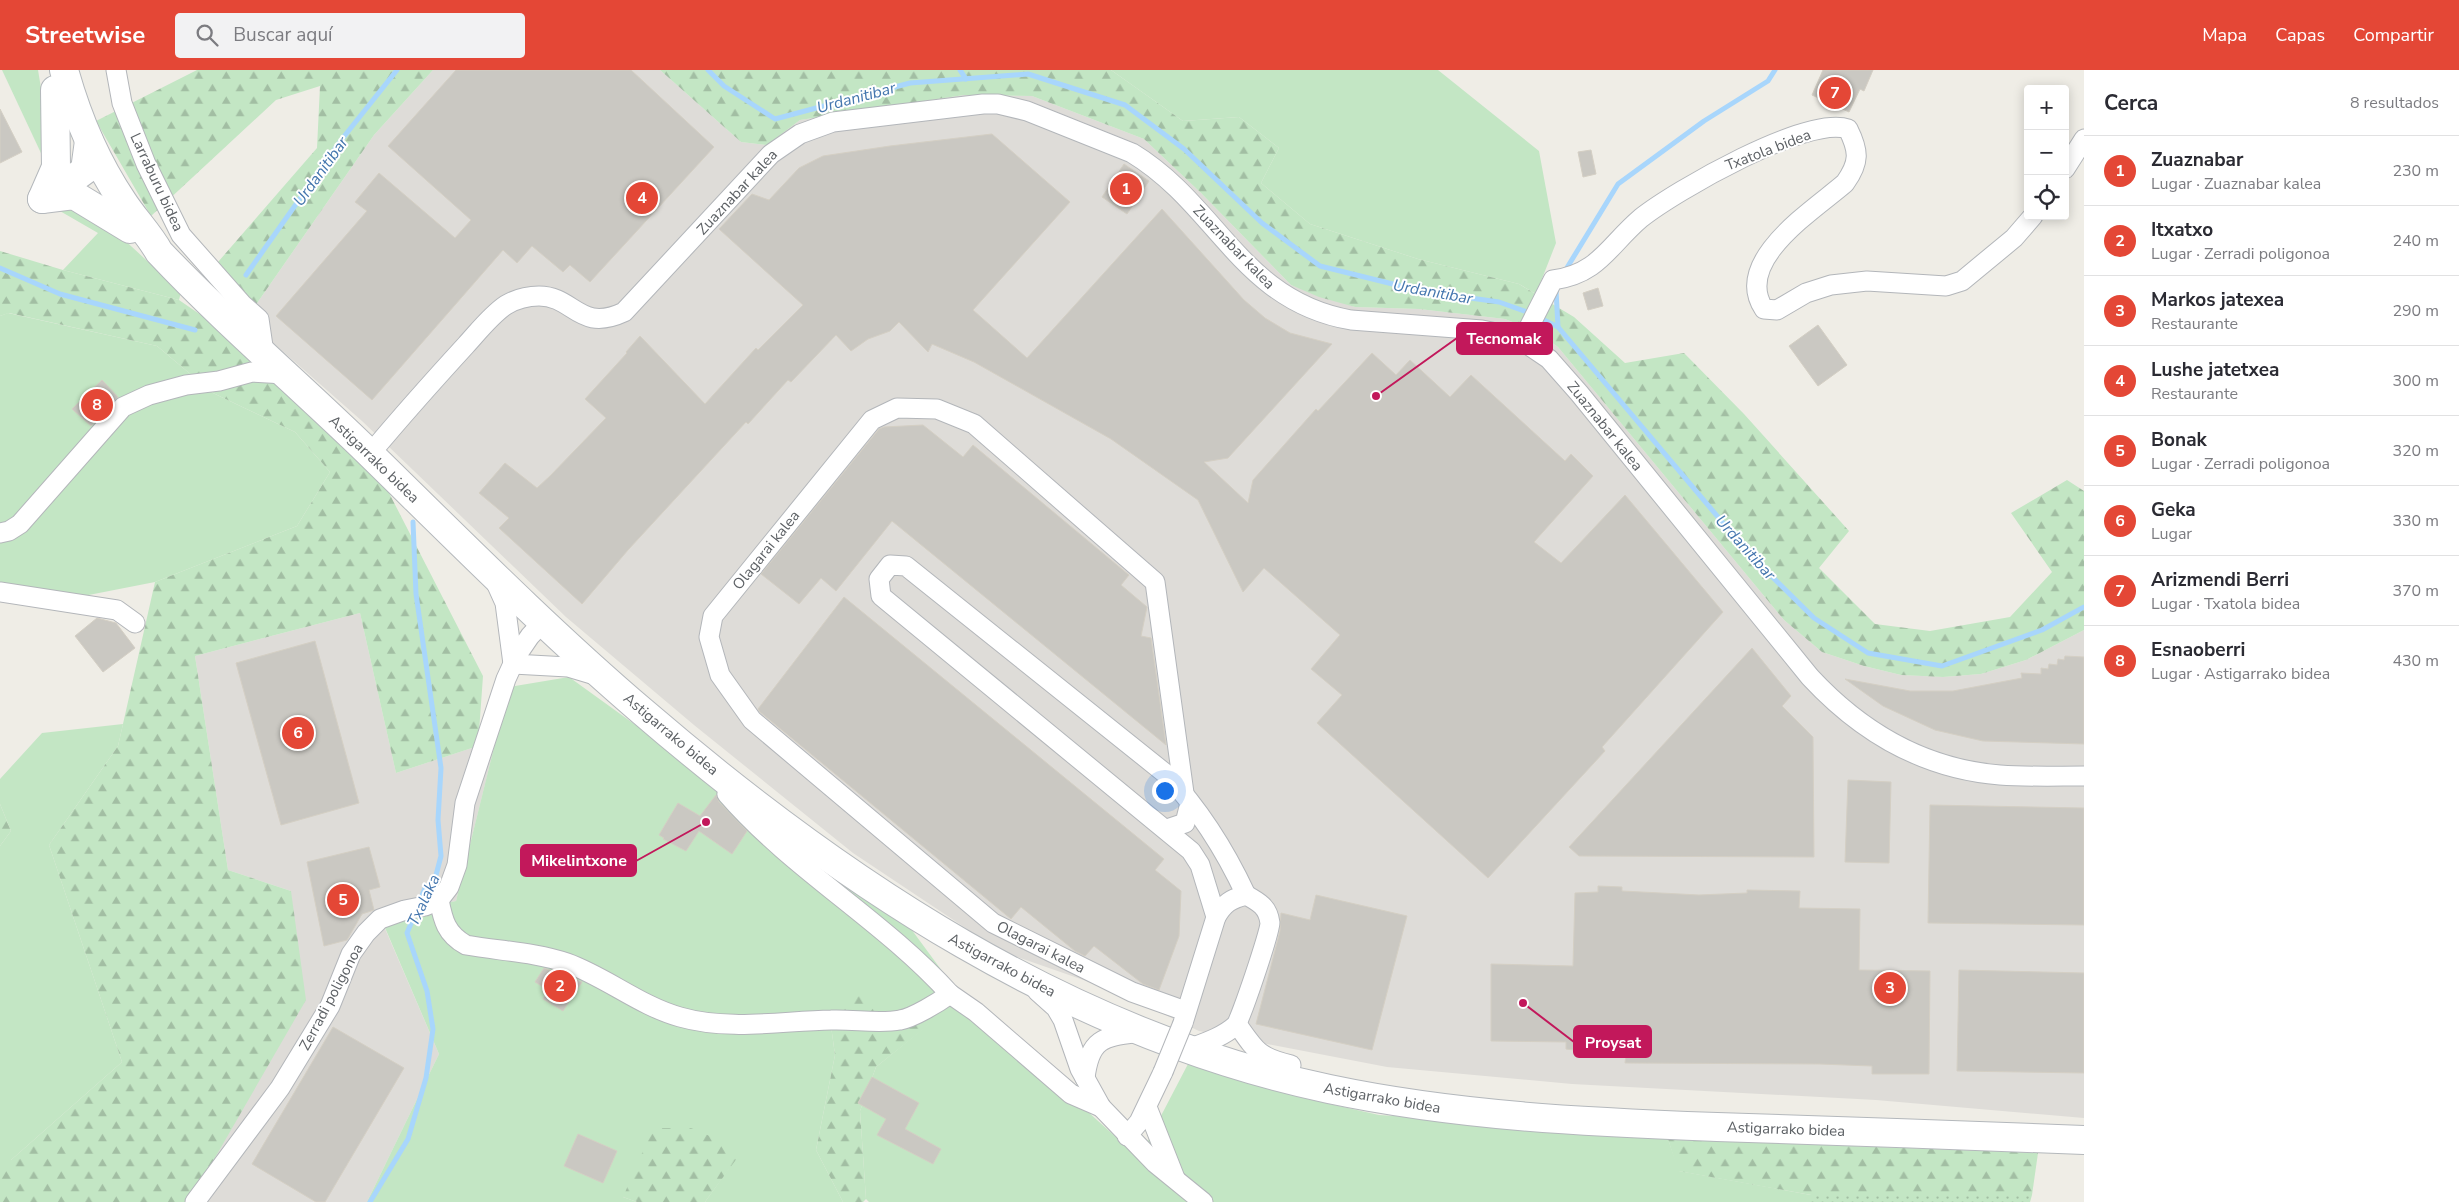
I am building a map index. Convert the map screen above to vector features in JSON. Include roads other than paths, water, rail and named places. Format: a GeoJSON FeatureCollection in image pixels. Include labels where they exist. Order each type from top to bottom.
{"type":"FeatureCollection","features":[{"type":"Feature","properties":{"kind":"main road","name":"Astigarrako bidea"},"geometry":{"type":"LineString","coordinates":[[57,77],[131,223],[150,248],[159,252],[179,274],[370,454],[543,622],[604,678],[732,784],[872,888],[978,954],[1023,978],[1093,1011],[1143,1031],[1185,1028],[1269,1075],[1363,1096],[1482,1114],[1547,1120],[2084,1140]]}},
{"type":"Feature","properties":{"kind":"main road","name":"Astigarrako bidea"},"geometry":{"type":"LineString","coordinates":[[57,77],[65,127],[79,174],[110,209],[131,223]]}},
{"type":"Feature","properties":{"kind":"main road"},"geometry":{"type":"LineString","coordinates":[[57,77],[56,167],[42,199],[74,195],[131,223]]}},
{"type":"Feature","properties":{"kind":"main road"},"geometry":{"type":"LineString","coordinates":[[79,174],[89,141]]}},
{"type":"Feature","properties":{"kind":"street","name":"Larraburu bidea"},"geometry":{"type":"LineString","coordinates":[[116,70],[122,103],[146,164],[181,234],[242,304],[259,319],[264,353]]}},
{"type":"Feature","properties":{"kind":"street","name":"Zuaznabar kalea"},"geometry":{"type":"LineString","coordinates":[[370,454],[431,383],[498,311],[508,304],[530,296],[542,296],[554,299],[586,316],[606,318],[624,312],[771,154],[800,134],[833,122],[983,104],[1006,106],[1027,111],[1132,152],[1147,162],[1172,182],[1260,278],[1280,294],[1302,306],[1334,317],[1351,320],[1525,334],[1537,349],[1559,369],[1810,677],[1856,721],[1898,747],[1934,762],[1956,768],[2001,775],[2084,776]]}},
{"type":"Feature","properties":{"kind":"street","name":"Txatola bidea"},"geometry":{"type":"LineString","coordinates":[[1525,334],[1553,280],[1568,278],[1601,261],[1620,237],[1670,196],[1752,153],[1789,138],[1837,126],[1848,129],[1858,154],[1853,173],[1845,184],[1778,240],[1762,264],[1757,283],[1759,302],[1764,309],[1778,310],[1806,293],[1831,285],[1867,281],[1946,286],[1962,281],[2014,238],[2030,220]]}},
{"type":"Feature","properties":{"kind":"street"},"geometry":{"type":"LineString","coordinates":[[2069,163],[2084,139]]}},
{"type":"Feature","properties":{"kind":"street"},"geometry":{"type":"LineString","coordinates":[[179,274],[198,254]]}},
{"type":"Feature","properties":{"kind":"street"},"geometry":{"type":"LineString","coordinates":[[0,533],[9,531],[20,524],[123,407],[149,395],[186,385],[219,381],[252,372],[285,374]]}},
{"type":"Feature","properties":{"kind":"street","name":"Olagarai kalea"},"geometry":{"type":"LineString","coordinates":[[1185,1028],[1132,992],[993,923],[752,720],[720,676],[709,637],[713,616],[872,420],[897,408],[937,409],[974,424],[1156,582],[1187,798]]}},
{"type":"Feature","properties":{"kind":"street","name":"Olagarai kalea"},"geometry":{"type":"LineString","coordinates":[[1216,917],[1200,865],[1192,850],[880,596],[879,579],[890,565],[906,566],[1166,774],[1187,798],[1235,871],[1246,895]]}},
{"type":"Feature","properties":{"kind":"street"},"geometry":{"type":"LineString","coordinates":[[491,572],[505,603],[513,664]]}},
{"type":"Feature","properties":{"kind":"street"},"geometry":{"type":"LineString","coordinates":[[0,592],[117,610],[135,622]]}},
{"type":"Feature","properties":{"kind":"street"},"geometry":{"type":"LineString","coordinates":[[543,622],[530,636],[513,664],[465,803],[458,865],[449,887],[432,903],[446,928],[455,939],[466,945],[566,963],[586,971],[647,1004],[679,1017],[698,1022],[778,1024],[832,1020],[902,1020],[940,1002],[950,994]]}},
{"type":"Feature","properties":{"kind":"street"},"geometry":{"type":"LineString","coordinates":[[513,664],[568,668],[604,678]]}},
{"type":"Feature","properties":{"kind":"street"},"geometry":{"type":"LineString","coordinates":[[732,784],[727,794],[747,818],[929,970],[950,994],[983,1018],[1071,1094],[1101,1107]]}},
{"type":"Feature","properties":{"kind":"street"},"geometry":{"type":"LineString","coordinates":[[1167,829],[1185,823],[1187,798]]}},
{"type":"Feature","properties":{"kind":"street"},"geometry":{"type":"LineString","coordinates":[[1127,1136],[1147,1107],[1185,1028],[1216,917],[1226,903],[1246,895],[1264,905],[1271,924],[1266,945],[1251,980],[1237,1024],[1210,1041],[1185,1028]]}},
{"type":"Feature","properties":{"kind":"street","name":"Zerradi poligonoa"},"geometry":{"type":"LineString","coordinates":[[195,1202],[280,1088],[330,1006],[351,954],[380,919],[432,903]]}},
{"type":"Feature","properties":{"kind":"street"},"geometry":{"type":"LineString","coordinates":[[1023,978],[1056,1008],[1064,1020],[1085,1078],[1101,1107],[1127,1136],[1176,1181],[1203,1202]]}},
{"type":"Feature","properties":{"kind":"street"},"geometry":{"type":"LineString","coordinates":[[1237,1024],[1255,1050],[1268,1059],[1333,1077],[1363,1096]]}},
{"type":"Feature","properties":{"kind":"street"},"geometry":{"type":"LineString","coordinates":[[1085,1078],[1087,1061],[1097,1043],[1110,1036],[1143,1031]]}},
{"type":"Feature","properties":{"kind":"street"},"geometry":{"type":"LineString","coordinates":[[1147,1107],[1176,1181]]}},
{"type":"Feature","properties":{"kind":"waterway","name":"Urdanitibar"},"geometry":{"type":"LineString","coordinates":[[246,275],[342,139],[397,70]]}},
{"type":"Feature","properties":{"kind":"waterway","name":"Urdanitibar"},"geometry":{"type":"LineString","coordinates":[[708,70],[724,86],[775,119],[910,83],[1028,74],[1125,105],[1184,149],[1262,223],[1320,266],[1421,291],[1499,302],[1530,313],[1558,327],[1750,555],[1814,618],[1868,653],[1942,666],[2042,630],[2084,607]]}},
{"type":"Feature","properties":{"kind":"waterway"},"geometry":{"type":"LineString","coordinates":[[960,70],[966,79]]}},
{"type":"Feature","properties":{"kind":"waterway"},"geometry":{"type":"LineString","coordinates":[[1565,271],[1618,184],[1704,121],[1768,81],[1775,70]]}},
{"type":"Feature","properties":{"kind":"waterway","name":"Urdanitibar"},"geometry":{"type":"LineString","coordinates":[[0,268],[60,294],[195,330]]}},
{"type":"Feature","properties":{"kind":"waterway"},"geometry":{"type":"LineString","coordinates":[[1556,290],[1558,327]]}},
{"type":"Feature","properties":{"kind":"waterway","name":"Txalaka"},"geometry":{"type":"LineString","coordinates":[[413,522],[416,594],[441,768],[438,820],[441,856],[435,879],[425,888],[419,903]]}},
{"type":"Feature","properties":{"kind":"waterway","name":"Txalaka"},"geometry":{"type":"LineString","coordinates":[[370,1202],[408,1139],[426,1078],[433,1029],[427,991],[407,933],[415,914]]}},
{"type":"Feature","properties":{"kind":"place","name":"Arizmendi Berri"},"geometry":{"type":"Point","coordinates":[1835,93]}},
{"type":"Feature","properties":{"kind":"place","name":"Zuaznabar"},"geometry":{"type":"Point","coordinates":[1126,189]}},
{"type":"Feature","properties":{"kind":"place","name":"Lushe jatetxea"},"geometry":{"type":"Point","coordinates":[642,198]}},
{"type":"Feature","properties":{"kind":"place","name":"Tecnomak"},"geometry":{"type":"Point","coordinates":[1376,396]}},
{"type":"Feature","properties":{"kind":"place","name":"Esnaoberri"},"geometry":{"type":"Point","coordinates":[97,405]}},
{"type":"Feature","properties":{"kind":"place","name":"Geka"},"geometry":{"type":"Point","coordinates":[298,733]}},
{"type":"Feature","properties":{"kind":"place","name":"Mikelintxone"},"geometry":{"type":"Point","coordinates":[706,822]}},
{"type":"Feature","properties":{"kind":"place","name":"Bonak"},"geometry":{"type":"Point","coordinates":[343,900]}},
{"type":"Feature","properties":{"kind":"place","name":"Itxatxo"},"geometry":{"type":"Point","coordinates":[560,986]}},
{"type":"Feature","properties":{"kind":"place","name":"Markos jatexea"},"geometry":{"type":"Point","coordinates":[1890,988]}},
{"type":"Feature","properties":{"kind":"place","name":"Proysat"},"geometry":{"type":"Point","coordinates":[1523,1003]}}]}
